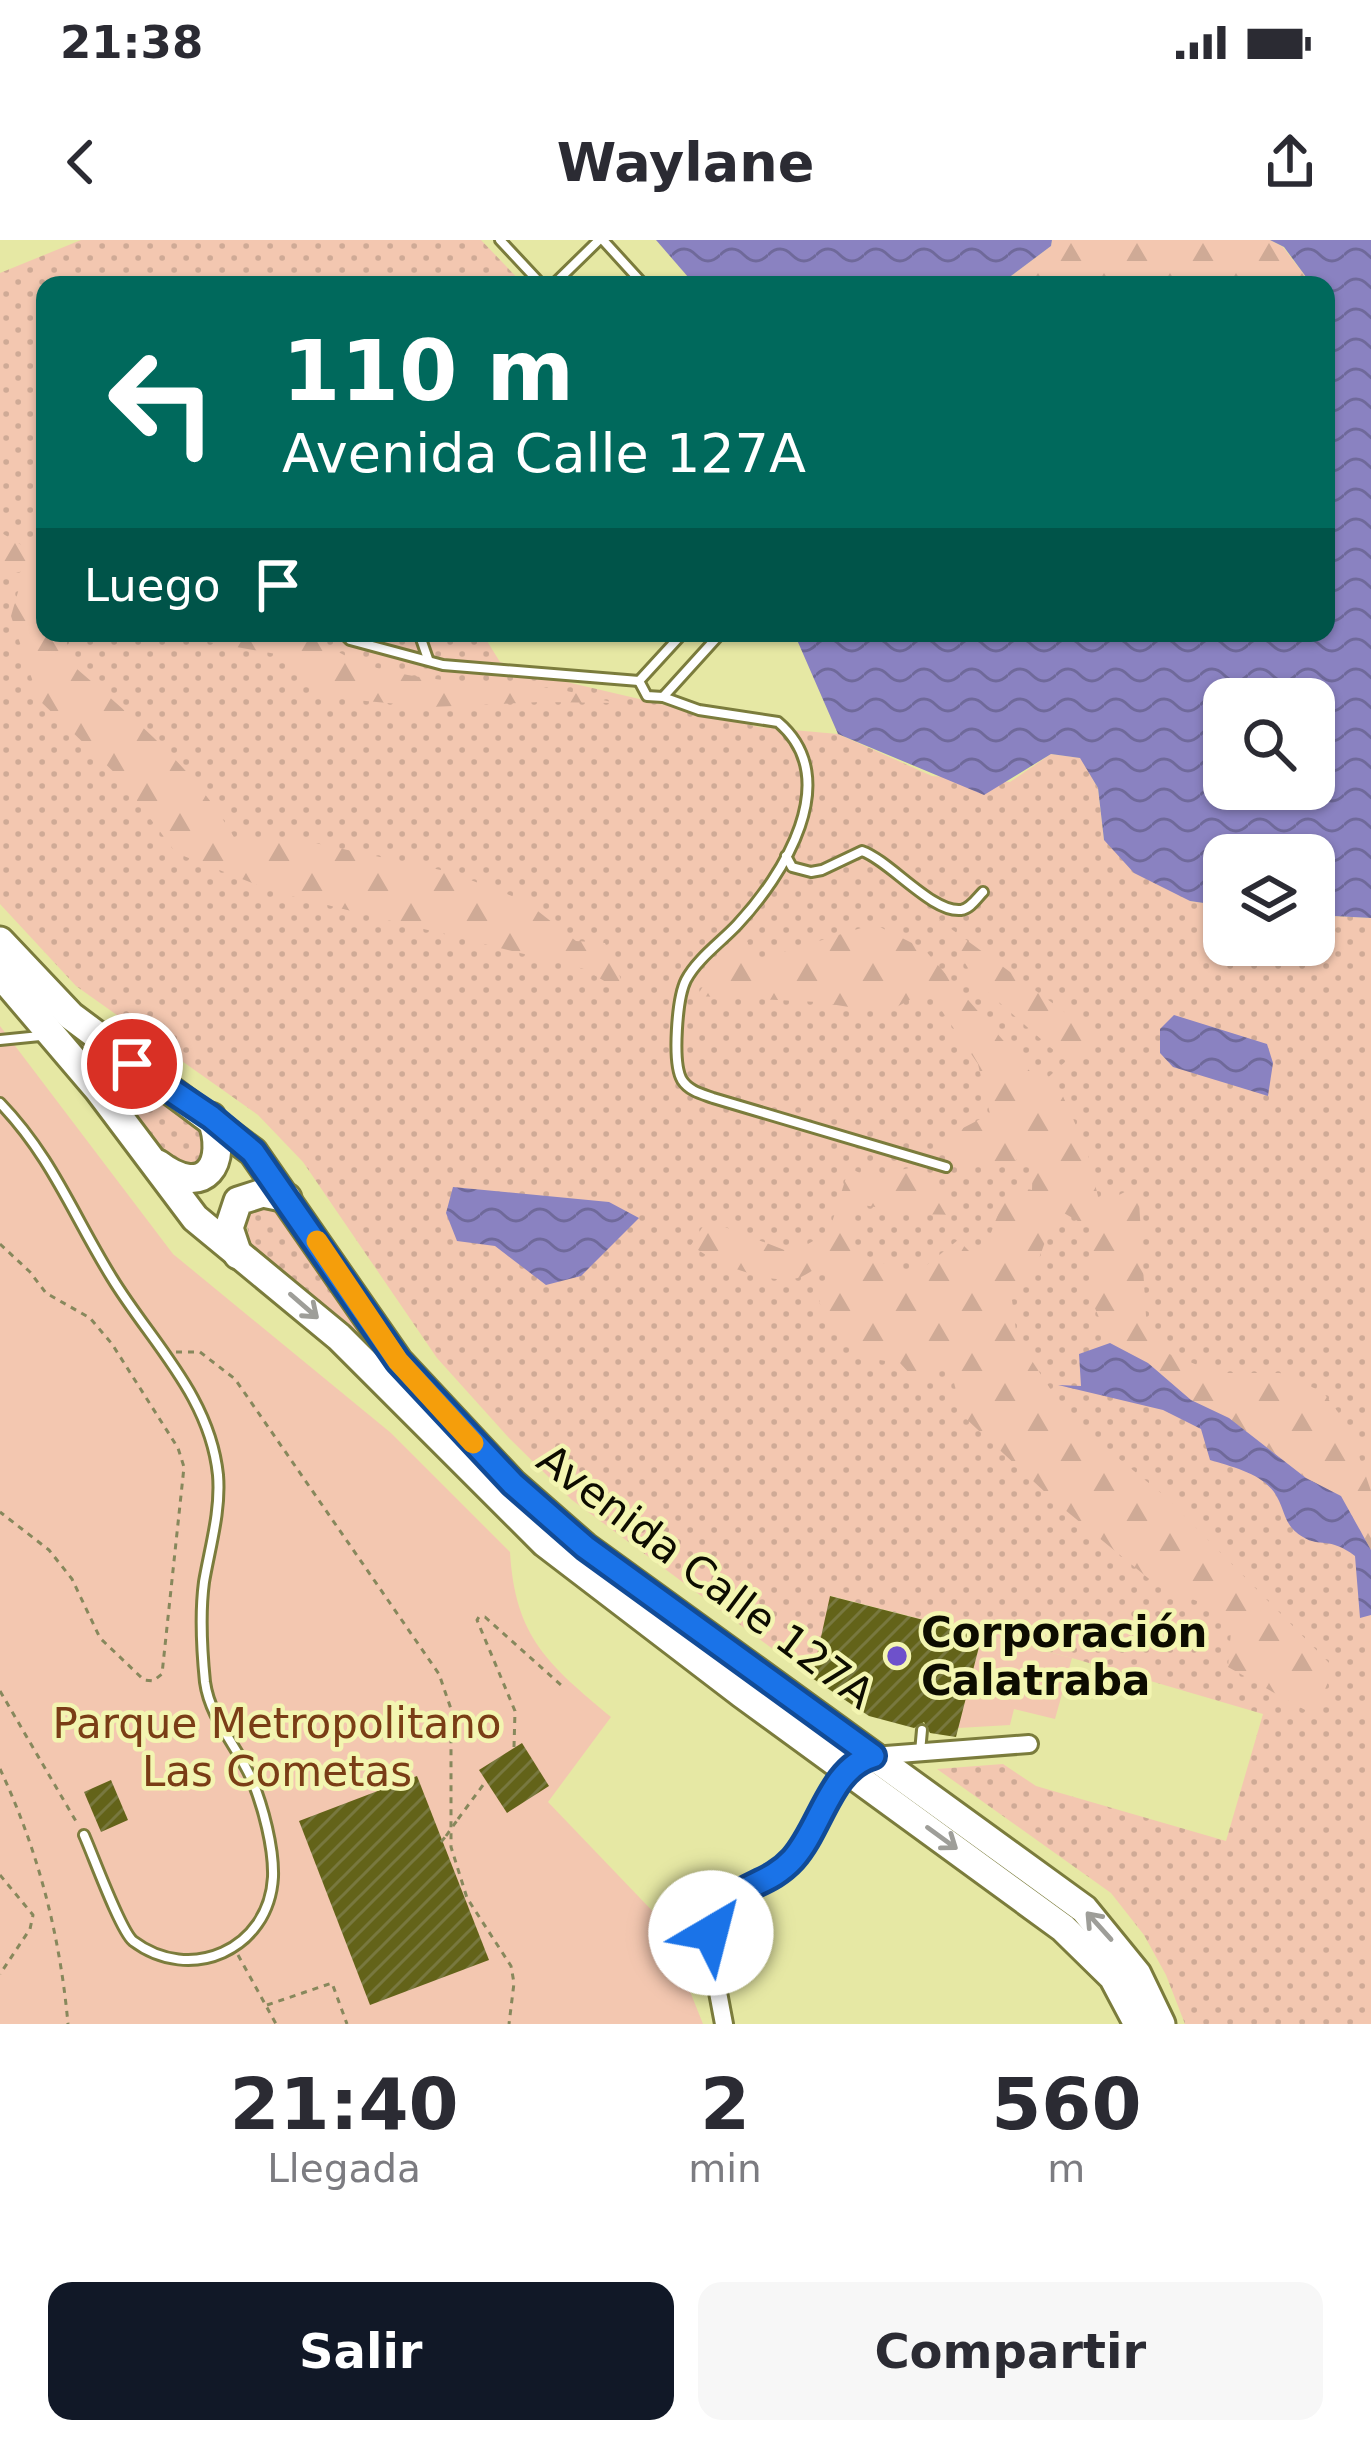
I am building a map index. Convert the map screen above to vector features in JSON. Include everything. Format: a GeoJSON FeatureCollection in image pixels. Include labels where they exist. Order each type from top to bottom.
{"type":"FeatureCollection","features":[{"type":"Feature","properties":{"kind":"main road","name":"Avenida Calle 127A"},"geometry":{"type":"LineString","coordinates":[[0,941],[71,1016],[253,1152],[398,1361],[513,1484],[585,1547],[1084,1909],[1137,1974],[1161,2024]]}},
{"type":"Feature","properties":{"kind":"main road","name":"Avenida Calle 127A"},"geometry":{"type":"LineString","coordinates":[[0,974],[55,1036],[195,1218],[339,1337],[545,1543],[1073,1936],[1113,1978],[1138,2024]]}},
{"type":"Feature","properties":{"kind":"main road"},"geometry":{"type":"LineString","coordinates":[[150,1158],[180,1178],[204,1176],[219,1152],[211,1117]]}},
{"type":"Feature","properties":{"kind":"main road"},"geometry":{"type":"LineString","coordinates":[[238,1256],[229,1228],[238,1202],[251,1194],[287,1198]]}},
{"type":"Feature","properties":{"kind":"street"},"geometry":{"type":"LineString","coordinates":[[724,2024],[710,1950],[716,1915],[738,1890],[789,1864],[847,1770],[873,1756],[1029,1744]]}},
{"type":"Feature","properties":{"kind":"lane"},"geometry":{"type":"LineString","coordinates":[[500,240],[534,276]]}},
{"type":"Feature","properties":{"kind":"lane"},"geometry":{"type":"LineString","coordinates":[[563,276],[601,240],[635,276]]}},
{"type":"Feature","properties":{"kind":"lane"},"geometry":{"type":"LineString","coordinates":[[358,642],[443,665],[639,681]]}},
{"type":"Feature","properties":{"kind":"lane"},"geometry":{"type":"LineString","coordinates":[[422,642],[429,660]]}},
{"type":"Feature","properties":{"kind":"lane"},"geometry":{"type":"LineString","coordinates":[[639,681],[675,642]]}},
{"type":"Feature","properties":{"kind":"lane"},"geometry":{"type":"LineString","coordinates":[[663,697],[713,642]]}},
{"type":"Feature","properties":{"kind":"lane"},"geometry":{"type":"LineString","coordinates":[[639,681],[647,696],[699,710],[778,722],[800,749],[810,793],[785,855],[739,923],[686,980],[676,1041],[679,1077],[690,1089],[713,1098],[946,1167]]}},
{"type":"Feature","properties":{"kind":"lane"},"geometry":{"type":"LineString","coordinates":[[785,855],[792,867],[811,872],[862,851],[877,856],[934,900],[954,909],[971,905],[983,892]]}},
{"type":"Feature","properties":{"kind":"lane"},"geometry":{"type":"LineString","coordinates":[[0,1040],[55,1036]]}},
{"type":"Feature","properties":{"kind":"lane"},"geometry":{"type":"LineString","coordinates":[[0,1103],[34,1138],[113,1281],[169,1355],[212,1438],[218,1508],[203,1588],[206,1686],[223,1730],[252,1780],[273,1879],[262,1913],[234,1949],[212,1958],[161,1957],[129,1938],[84,1834]]}},
{"type":"Feature","properties":{"kind":"lane"},"geometry":{"type":"LineString","coordinates":[[920,1752],[922,1730]]}},
{"type":"Feature","properties":{"kind":"path"},"geometry":{"type":"LineString","coordinates":[[0,1244],[46,1293],[90,1318],[112,1343],[178,1448],[184,1467],[162,1675],[144,1681],[100,1638],[72,1579],[49,1550],[0,1512]]}},
{"type":"Feature","properties":{"kind":"path"},"geometry":{"type":"LineString","coordinates":[[169,1355],[182,1350],[200,1352],[235,1379],[439,1674],[451,1709],[452,1847],[467,1898],[511,1966],[509,2024]]}},
{"type":"Feature","properties":{"kind":"path"},"geometry":{"type":"LineString","coordinates":[[514,1748],[515,1711],[479,1617],[561,1685]]}},
{"type":"Feature","properties":{"kind":"path"},"geometry":{"type":"LineString","coordinates":[[0,1691],[84,1834]]}},
{"type":"Feature","properties":{"kind":"path"},"geometry":{"type":"LineString","coordinates":[[0,1769],[46,1892],[68,2024]]}},
{"type":"Feature","properties":{"kind":"path"},"geometry":{"type":"LineString","coordinates":[[441,1842],[486,1781]]}},
{"type":"Feature","properties":{"kind":"path"},"geometry":{"type":"LineString","coordinates":[[0,1875],[33,1915],[30,1929],[0,1974]]}},
{"type":"Feature","properties":{"kind":"path"},"geometry":{"type":"LineString","coordinates":[[234,1949],[276,2024]]}},
{"type":"Feature","properties":{"kind":"path"},"geometry":{"type":"LineString","coordinates":[[267,2005],[332,1983],[347,2024]]}},
{"type":"Feature","properties":{"kind":"green space"},"geometry":{"type":"Polygon","coordinates":[[[81,240],[481,240],[515,276],[36,276],[36,642],[488,642],[500,662],[759,727],[838,734],[932,776],[1010,782],[1051,754],[1081,758],[1098,788],[1104,840],[1190,901],[1203,903],[1203,966],[1335,966],[1335,916],[1371,918],[1371,2024],[1185,2024],[1144,1935],[1111,1893],[937,1769],[1003,1764],[1036,1786],[1226,1841],[1263,1714],[1072,1658],[831,1596],[812,1678],[572,1500],[437,1358],[303,1162],[258,1115],[76,986],[0,904],[0,273],[81,240]]]}},
{"type":"Feature","properties":{"kind":"green space"},"geometry":{"type":"Polygon","coordinates":[[[1052,240],[1270,240],[1283,247],[1305,276],[1011,276],[1051,246],[1052,240]]]}},
{"type":"Feature","properties":{"kind":"green space"},"geometry":{"type":"Polygon","coordinates":[[[0,532],[36,554],[36,642],[67,642],[69,662],[181,766],[235,839],[315,843],[450,872],[525,901],[576,941],[605,943],[628,995],[584,969],[275,892],[176,853],[120,778],[39,700],[11,616],[24,571],[0,576],[0,532]]]}},
{"type":"Feature","properties":{"kind":"green space"},"geometry":{"type":"Polygon","coordinates":[[[209,642],[326,642],[362,663],[392,672],[550,688],[615,703],[430,707],[334,698],[276,654],[209,642]]]}},
{"type":"Feature","properties":{"kind":"green space"},"geometry":{"type":"Polygon","coordinates":[[[939,920],[1092,1032],[1084,1059],[1057,1083],[1087,1150],[1100,1205],[1138,1185],[1146,1316],[1164,1352],[1218,1373],[1280,1373],[1323,1392],[1349,1427],[1371,1491],[1371,1550],[1341,1496],[1306,1478],[1239,1426],[1191,1400],[1157,1371],[1110,1343],[1088,1292],[1095,1231],[1057,1209],[1029,1286],[1010,1285],[1017,1338],[1070,1419],[1166,1497],[1334,1668],[1314,1715],[1228,1667],[1231,1631],[1197,1601],[1159,1587],[1059,1505],[963,1416],[947,1357],[922,1387],[900,1363],[866,1358],[819,1303],[831,1258],[798,1278],[771,1278],[727,1265],[691,1245],[707,1220],[792,1253],[829,1232],[849,1168],[869,1177],[909,1168],[959,1215],[917,1214],[851,1203],[851,1249],[913,1276],[958,1240],[980,1262],[1009,1185],[1032,1190],[1033,1152],[997,1169],[964,1161],[938,1141],[990,1114],[978,1064],[931,995],[911,999],[886,1013],[818,1002],[697,996],[719,960],[748,942],[747,963],[874,924],[924,949],[1041,1084],[1066,1061],[977,983],[939,920]]]}},
{"type":"Feature","properties":{"kind":"green space"},"geometry":{"type":"Polygon","coordinates":[[[57,1021],[209,1133],[203,1164],[172,1167],[57,1021]]]}},
{"type":"Feature","properties":{"kind":"green space","name":"Parque Metropolitano Las Cometas"},"geometry":{"type":"Polygon","coordinates":[[[0,1026],[173,1254],[391,1433],[510,1552],[519,1607],[539,1647],[611,1717],[548,1802],[662,1921],[703,2024],[0,2024],[0,1026]]]}},
{"type":"Feature","properties":{"kind":"green space"},"geometry":{"type":"Polygon","coordinates":[[[257,1207],[275,1207],[520,1501],[250,1247],[246,1219],[257,1207]]]}},
{"type":"Feature","properties":{"kind":"green space"},"geometry":{"type":"Polygon","coordinates":[[[982,1635],[1072,1658],[1055,1719],[1014,1709],[1010,1725],[958,1728],[982,1635]]]}},
{"type":"Feature","properties":{"kind":"water"},"geometry":{"type":"Polygon","coordinates":[[[656,240],[1052,240],[1051,246],[1011,276],[687,276],[656,240]]]}},
{"type":"Feature","properties":{"kind":"water"},"geometry":{"type":"Polygon","coordinates":[[[1270,240],[1371,240],[1371,918],[1335,916],[1335,834],[1203,834],[1203,903],[1190,901],[1134,873],[1104,840],[1098,788],[1080,758],[1051,754],[984,795],[838,734],[798,642],[1335,642],[1335,276],[1305,276],[1284,247],[1270,240]]]}},
{"type":"Feature","properties":{"kind":"water"},"geometry":{"type":"Polygon","coordinates":[[[1174,1015],[1267,1044],[1273,1063],[1268,1096],[1173,1067],[1160,1053],[1160,1029],[1174,1015]]]}},
{"type":"Feature","properties":{"kind":"water"},"geometry":{"type":"Polygon","coordinates":[[[453,1187],[609,1202],[639,1218],[581,1276],[546,1285],[495,1246],[457,1241],[446,1213],[453,1187]]]}},
{"type":"Feature","properties":{"kind":"water"},"geometry":{"type":"Polygon","coordinates":[[[1110,1343],[1148,1363],[1191,1400],[1229,1418],[1306,1478],[1341,1496],[1371,1550],[1371,1615],[1360,1618],[1355,1556],[1297,1533],[1265,1482],[1210,1460],[1201,1429],[1163,1410],[1058,1385],[1081,1386],[1079,1354],[1110,1343]]]}},
{"type":"Feature","properties":{"kind":"building","name":"Corporación Calatraba"},"geometry":{"type":"Polygon","coordinates":[[[830,1596],[982,1635],[956,1737],[930,1733],[924,1722],[914,1728],[869,1716],[812,1678],[830,1596]]]}},
{"type":"Feature","properties":{"kind":"building"},"geometry":{"type":"Polygon","coordinates":[[[522,1743],[549,1786],[507,1813],[479,1770],[522,1743]]]}},
{"type":"Feature","properties":{"kind":"building"},"geometry":{"type":"Polygon","coordinates":[[[417,1776],[489,1960],[370,2005],[299,1821],[417,1776]]]}},
{"type":"Feature","properties":{"kind":"building"},"geometry":{"type":"Polygon","coordinates":[[[111,1780],[128,1820],[101,1832],[84,1792],[111,1780]]]}},
{"type":"Feature","properties":{"kind":"slow traffic"},"geometry":{"type":"LineString","coordinates":[[317,1241],[398,1361],[473,1443]]}},
{"type":"Feature","properties":{"kind":"place","name":"Corporación Calatraba"},"geometry":{"type":"Point","coordinates":[897,1656]}},
{"type":"Feature","properties":{"kind":"route"},"geometry":{"type":"LineString","coordinates":[[132,1064],[211,1117],[253,1152],[398,1361],[513,1484],[585,1547],[873,1756],[847,1770],[789,1864],[738,1890],[716,1915],[711,1933]]}}]}
